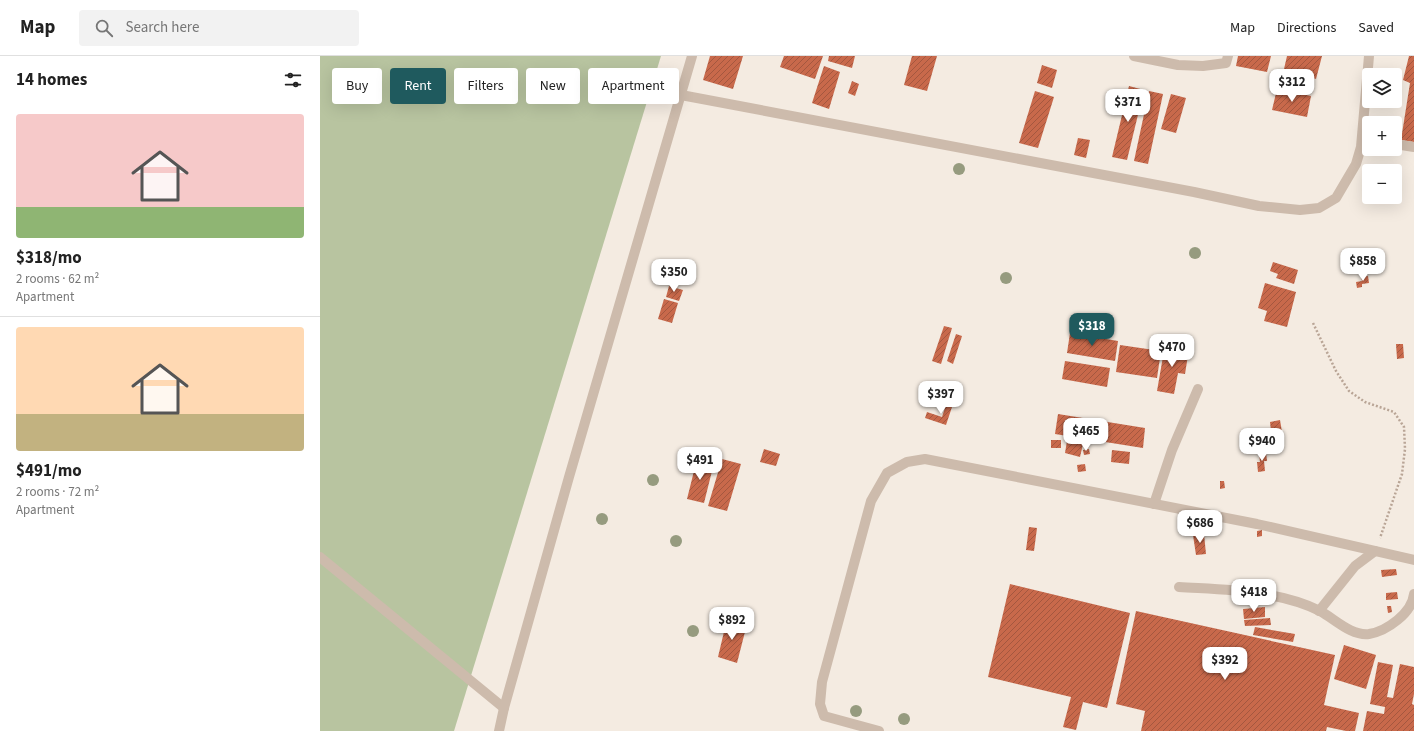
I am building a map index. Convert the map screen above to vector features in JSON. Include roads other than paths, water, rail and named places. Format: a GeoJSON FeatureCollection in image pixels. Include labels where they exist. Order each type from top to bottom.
{"type":"FeatureCollection","features":[{"type":"Feature","properties":{"kind":"street"},"geometry":{"type":"LineString","coordinates":[[499,731],[504,708],[569,477],[692,56]]}},
{"type":"Feature","properties":{"kind":"street"},"geometry":{"type":"LineString","coordinates":[[1134,56],[1178,65],[1203,66],[1226,63],[1228,56]]}},
{"type":"Feature","properties":{"kind":"street"},"geometry":{"type":"LineString","coordinates":[[1366,116],[1369,56]]}},
{"type":"Feature","properties":{"kind":"street"},"geometry":{"type":"LineString","coordinates":[[681,95],[1194,192],[1259,206],[1294,209],[1319,208],[1336,198],[1362,152]]}},
{"type":"Feature","properties":{"kind":"street"},"geometry":{"type":"LineString","coordinates":[[1402,145],[1414,147]]}},
{"type":"Feature","properties":{"kind":"street"},"geometry":{"type":"LineString","coordinates":[[1154,504],[1172,450],[1198,389]]}},
{"type":"Feature","properties":{"kind":"street"},"geometry":{"type":"LineString","coordinates":[[879,731],[824,716],[820,704],[822,682],[872,501],[887,473],[907,462],[925,459],[1093,491],[1257,524],[1414,560]]}},
{"type":"Feature","properties":{"kind":"street"},"geometry":{"type":"LineString","coordinates":[[1319,611],[1355,566],[1375,551]]}},
{"type":"Feature","properties":{"kind":"street"},"geometry":{"type":"LineString","coordinates":[[320,557],[504,708]]}},
{"type":"Feature","properties":{"kind":"street"},"geometry":{"type":"LineString","coordinates":[[1179,587],[1246,591],[1288,600],[1319,611],[1353,631],[1368,634],[1386,627],[1400,619],[1413,601],[1414,594]]}}]}
